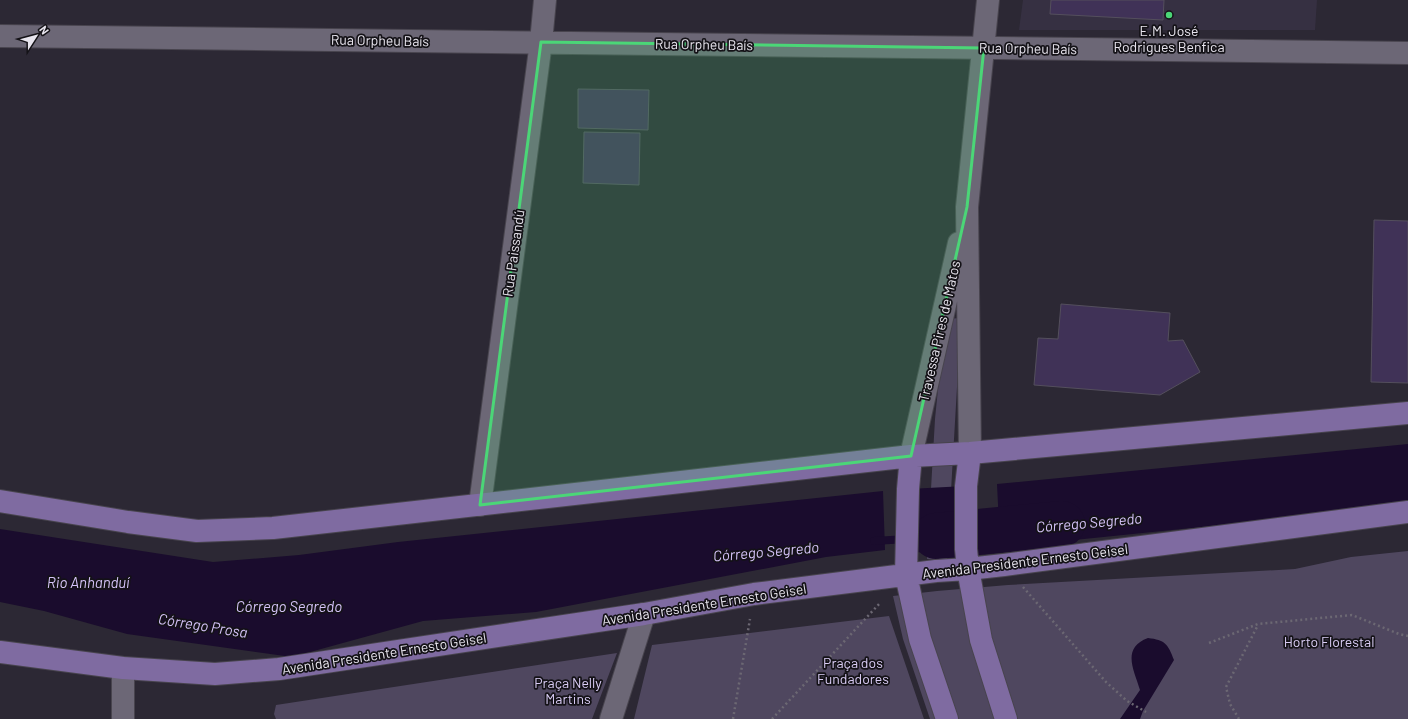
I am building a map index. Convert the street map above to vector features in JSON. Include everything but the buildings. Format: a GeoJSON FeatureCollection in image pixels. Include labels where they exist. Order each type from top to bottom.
{"type":"FeatureCollection","features":[{"type":"Feature","properties":{"kind":"main road"},"geometry":{"type":"LineString","coordinates":[[0,501],[128,522],[197,531],[273,528],[910,456],[970,453],[1408,413]]}},
{"type":"Feature","properties":{"kind":"main road"},"geometry":{"type":"LineString","coordinates":[[970,453],[966,486],[967,559],[981,640],[1006,719]]}},
{"type":"Feature","properties":{"kind":"main road"},"geometry":{"type":"LineString","coordinates":[[910,456],[906,575],[920,639],[947,719]]}},
{"type":"Feature","properties":{"kind":"main road","name":"Avenida Presidente Ernesto Geisel"},"geometry":{"type":"LineString","coordinates":[[0,652],[123,668],[215,674],[279,669],[644,614],[754,594],[936,571],[967,559],[1004,565],[1408,512]]}},
{"type":"Feature","properties":{"kind":"street","name":"Rua Paissandú"},"geometry":{"type":"LineString","coordinates":[[480,505],[541,42],[545,0]]}},
{"type":"Feature","properties":{"kind":"street","name":"Travessa Pires de Matos"},"geometry":{"type":"LineString","coordinates":[[970,453],[968,207],[988,0]]}},
{"type":"Feature","properties":{"kind":"street","name":"Rua Orpheu Baís"},"geometry":{"type":"LineString","coordinates":[[0,36],[1408,53]]}},
{"type":"Feature","properties":{"kind":"street","name":"Travessa Pires de Matos"},"geometry":{"type":"LineString","coordinates":[[910,456],[968,207]]}},
{"type":"Feature","properties":{"kind":"street"},"geometry":{"type":"LineString","coordinates":[[611,719],[644,614]]}},
{"type":"Feature","properties":{"kind":"street"},"geometry":{"type":"LineString","coordinates":[[123,668],[124,719]]}},
{"type":"Feature","properties":{"kind":"path"},"geometry":{"type":"LineString","coordinates":[[1004,565],[1106,682],[1127,701],[1146,712]]}},
{"type":"Feature","properties":{"kind":"path"},"geometry":{"type":"LineString","coordinates":[[772,719],[906,575]]}},
{"type":"Feature","properties":{"kind":"path"},"geometry":{"type":"LineString","coordinates":[[733,719],[754,594]]}},
{"type":"Feature","properties":{"kind":"path"},"geometry":{"type":"LineString","coordinates":[[1209,643],[1258,624],[1352,615],[1399,634],[1408,636]]}},
{"type":"Feature","properties":{"kind":"path"},"geometry":{"type":"LineString","coordinates":[[1239,719],[1230,704],[1226,687],[1258,624]]}},
{"type":"Feature","properties":{"kind":"highlighted area"},"geometry":{"type":"Polygon","coordinates":[[[541,42],[984,48],[967,207],[911,456],[480,505],[541,42]]]}},
{"type":"Feature","properties":{"kind":"shaded area","name":"E.M. José Rodrigues Benfica"},"geometry":{"type":"Polygon","coordinates":[[[1023,0],[1317,0],[1315,30],[1019,30],[1023,0]]]}},
{"type":"Feature","properties":{"kind":"green space"},"geometry":{"type":"Polygon","coordinates":[[[961,318],[947,560],[927,559],[935,419],[945,319],[961,318]]]}},
{"type":"Feature","properties":{"kind":"green space","name":"Horto Florestal"},"geometry":{"type":"Polygon","coordinates":[[[1408,551],[1408,719],[930,719],[903,639],[893,596],[1008,585],[1295,569],[1351,557],[1408,551]]]}},
{"type":"Feature","properties":{"kind":"green space","name":"Praça dos Fundadores"},"geometry":{"type":"Polygon","coordinates":[[[889,616],[924,719],[634,719],[652,645],[889,616]]]}},
{"type":"Feature","properties":{"kind":"green space","name":"Praça Nelly Martins"},"geometry":{"type":"Polygon","coordinates":[[[617,653],[592,719],[276,719],[274,714],[276,705],[617,653]]]}},
{"type":"Feature","properties":{"kind":"water","name":"Córrego Segredo"},"geometry":{"type":"Polygon","coordinates":[[[1408,444],[1408,506],[1045,543],[1000,545],[997,484],[1408,444]]]}},
{"type":"Feature","properties":{"kind":"water"},"geometry":{"type":"Polygon","coordinates":[[[965,486],[965,549],[907,553],[909,489],[965,486]]]}},
{"type":"Feature","properties":{"kind":"water","name":"Córrego Segredo"},"geometry":{"type":"Polygon","coordinates":[[[883,491],[885,550],[826,557],[536,612],[423,621],[292,657],[127,634],[44,611],[0,602],[0,529],[213,562],[299,555],[398,542],[883,491]]]}},
{"type":"Feature","properties":{"kind":"water"},"geometry":{"type":"Polygon","coordinates":[[[1148,638],[1158,640],[1165,644],[1170,650],[1174,660],[1143,711],[1140,719],[1120,719],[1140,690],[1133,667],[1132,654],[1140,642],[1148,638]]]}},
{"type":"Feature","properties":{"kind":"waterway","name":"Córrego Segredo"},"geometry":{"type":"LineString","coordinates":[[936,536],[1062,524]]}},
{"type":"Feature","properties":{"kind":"waterway","name":"Córrego Segredo"},"geometry":{"type":"LineString","coordinates":[[874,541],[907,539]]}},
{"type":"Feature","properties":{"kind":"place","name":"E.M. José Rodrigues Benfica"},"geometry":{"type":"Point","coordinates":[1169,15]}},
{"type":"Feature","properties":{"kind":"water label","name":"Rio Anhanduí"},"geometry":{"type":"Point","coordinates":[88,582]}},
{"type":"Feature","properties":{"kind":"water label","name":"Córrego Prosa"},"geometry":{"type":"Point","coordinates":[203,625]}}]}
